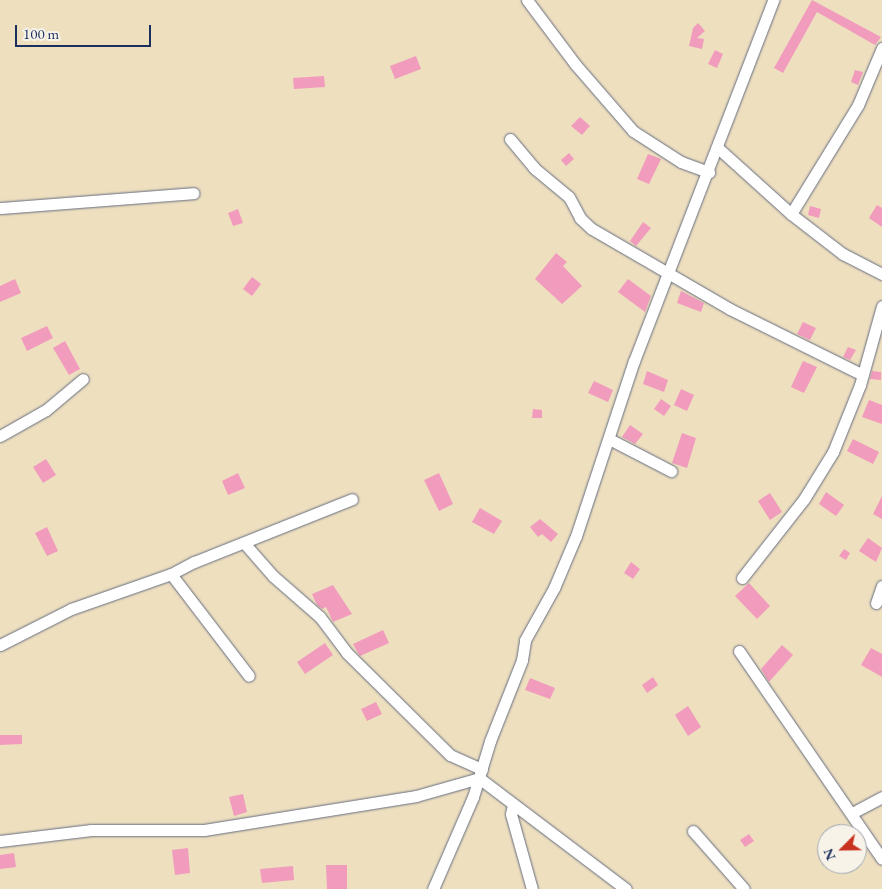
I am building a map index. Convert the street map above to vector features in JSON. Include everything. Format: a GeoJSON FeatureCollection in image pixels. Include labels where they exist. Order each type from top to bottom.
{"type":"FeatureCollection","features":[{"type":"Feature","properties":{"kind":"street"},"geometry":{"type":"LineString","coordinates":[[527,0],[575,64],[634,131],[682,162],[709,172]]}},
{"type":"Feature","properties":{"kind":"street"},"geometry":{"type":"LineString","coordinates":[[433,889],[480,773],[522,660],[525,640],[558,579],[634,361],[709,172],[773,0]]}},
{"type":"Feature","properties":{"kind":"street"},"geometry":{"type":"LineString","coordinates":[[791,214],[858,104],[882,48]]}},
{"type":"Feature","properties":{"kind":"street"},"geometry":{"type":"LineString","coordinates":[[510,139],[534,168],[569,197],[580,218],[592,228],[730,309],[863,375]]}},
{"type":"Feature","properties":{"kind":"street"},"geometry":{"type":"LineString","coordinates":[[718,148],[791,214],[843,254],[882,274]]}},
{"type":"Feature","properties":{"kind":"street"},"geometry":{"type":"LineString","coordinates":[[0,208],[194,193]]}},
{"type":"Feature","properties":{"kind":"street"},"geometry":{"type":"LineString","coordinates":[[742,578],[804,499],[833,452],[863,375],[882,306]]}},
{"type":"Feature","properties":{"kind":"street"},"geometry":{"type":"LineString","coordinates":[[0,436],[46,410],[83,379]]}},
{"type":"Feature","properties":{"kind":"street"},"geometry":{"type":"LineString","coordinates":[[608,439],[671,471]]}},
{"type":"Feature","properties":{"kind":"street"},"geometry":{"type":"LineString","coordinates":[[0,645],[71,609],[171,574],[194,562],[245,544],[352,499]]}},
{"type":"Feature","properties":{"kind":"street"},"geometry":{"type":"LineString","coordinates":[[245,544],[273,576],[320,617],[347,653],[450,755],[480,773],[513,805],[626,889]]}},
{"type":"Feature","properties":{"kind":"street"},"geometry":{"type":"LineString","coordinates":[[171,574],[249,676]]}},
{"type":"Feature","properties":{"kind":"street"},"geometry":{"type":"LineString","coordinates":[[876,603],[882,586]]}},
{"type":"Feature","properties":{"kind":"street"},"geometry":{"type":"LineString","coordinates":[[739,651],[882,858]]}},
{"type":"Feature","properties":{"kind":"street"},"geometry":{"type":"LineString","coordinates":[[0,841],[91,830],[204,830],[416,796],[480,773]]}},
{"type":"Feature","properties":{"kind":"street"},"geometry":{"type":"LineString","coordinates":[[852,813],[882,797]]}},
{"type":"Feature","properties":{"kind":"street"},"geometry":{"type":"LineString","coordinates":[[513,805],[511,814],[532,889]]}},
{"type":"Feature","properties":{"kind":"street"},"geometry":{"type":"LineString","coordinates":[[693,831],[744,889]]}},
{"type":"Feature","properties":{"kind":"building"},"geometry":{"type":"Polygon","coordinates":[[[812,0],[881,37],[875,45],[817,12],[783,73],[774,68],[812,0]]]}},
{"type":"Feature","properties":{"kind":"building"},"geometry":{"type":"Polygon","coordinates":[[[698,23],[705,31],[697,38],[704,39],[702,49],[689,46],[693,28],[698,23]]]}},
{"type":"Feature","properties":{"kind":"building"},"geometry":{"type":"Polygon","coordinates":[[[715,50],[723,54],[717,68],[708,64],[715,50]]]}},
{"type":"Feature","properties":{"kind":"building"},"geometry":{"type":"Polygon","coordinates":[[[416,56],[421,69],[395,79],[390,66],[416,56]]]}},
{"type":"Feature","properties":{"kind":"building"},"geometry":{"type":"Polygon","coordinates":[[[855,70],[863,72],[858,85],[851,82],[855,70]]]}},
{"type":"Feature","properties":{"kind":"building"},"geometry":{"type":"Polygon","coordinates":[[[324,76],[325,87],[294,89],[293,78],[324,76]]]}},
{"type":"Feature","properties":{"kind":"building"},"geometry":{"type":"Polygon","coordinates":[[[580,117],[590,126],[582,135],[571,126],[580,117]]]}},
{"type":"Feature","properties":{"kind":"building"},"geometry":{"type":"Polygon","coordinates":[[[569,153],[574,159],[566,166],[561,160],[569,153]]]}},
{"type":"Feature","properties":{"kind":"building"},"geometry":{"type":"Polygon","coordinates":[[[648,154],[661,159],[649,184],[637,179],[648,154]]]}},
{"type":"Feature","properties":{"kind":"building"},"geometry":{"type":"Polygon","coordinates":[[[877,205],[882,208],[882,227],[869,218],[877,205]]]}},
{"type":"Feature","properties":{"kind":"building"},"geometry":{"type":"Polygon","coordinates":[[[810,206],[821,209],[819,218],[808,215],[810,206]]]}},
{"type":"Feature","properties":{"kind":"building"},"geometry":{"type":"Polygon","coordinates":[[[238,209],[243,223],[233,226],[228,213],[238,209]]]}},
{"type":"Feature","properties":{"kind":"building"},"geometry":{"type":"Polygon","coordinates":[[[643,222],[651,228],[636,246],[630,241],[643,222]]]}},
{"type":"Feature","properties":{"kind":"building"},"geometry":{"type":"Polygon","coordinates":[[[556,253],[567,262],[563,266],[582,286],[562,304],[535,279],[556,253]]]}},
{"type":"Feature","properties":{"kind":"building"},"geometry":{"type":"Polygon","coordinates":[[[252,277],[261,284],[252,296],[243,289],[252,277]]]}},
{"type":"Feature","properties":{"kind":"building"},"geometry":{"type":"Polygon","coordinates":[[[15,279],[21,293],[0,302],[0,286],[15,279]]]}},
{"type":"Feature","properties":{"kind":"building"},"geometry":{"type":"Polygon","coordinates":[[[628,279],[651,296],[645,312],[618,292],[628,279]]]}},
{"type":"Feature","properties":{"kind":"building"},"geometry":{"type":"Polygon","coordinates":[[[681,291],[704,303],[701,312],[677,303],[681,291]]]}},
{"type":"Feature","properties":{"kind":"building"},"geometry":{"type":"Polygon","coordinates":[[[803,322],[816,328],[810,340],[797,334],[803,322]]]}},
{"type":"Feature","properties":{"kind":"building"},"geometry":{"type":"Polygon","coordinates":[[[47,326],[53,338],[27,351],[21,338],[47,326]]]}},
{"type":"Feature","properties":{"kind":"building"},"geometry":{"type":"Polygon","coordinates":[[[65,341],[80,369],[69,375],[53,348],[65,341]]]}},
{"type":"Feature","properties":{"kind":"building"},"geometry":{"type":"Polygon","coordinates":[[[848,347],[856,350],[850,360],[843,357],[848,347]]]}},
{"type":"Feature","properties":{"kind":"building"},"geometry":{"type":"Polygon","coordinates":[[[803,361],[817,367],[804,393],[791,387],[803,361]]]}},
{"type":"Feature","properties":{"kind":"building"},"geometry":{"type":"Polygon","coordinates":[[[647,371],[668,380],[664,392],[643,384],[647,371]]]}},
{"type":"Feature","properties":{"kind":"building"},"geometry":{"type":"Polygon","coordinates":[[[872,371],[881,372],[881,380],[870,379],[872,371]]]}},
{"type":"Feature","properties":{"kind":"building"},"geometry":{"type":"Polygon","coordinates":[[[594,381],[613,390],[608,402],[588,393],[594,381]]]}},
{"type":"Feature","properties":{"kind":"building"},"geometry":{"type":"Polygon","coordinates":[[[681,389],[694,395],[687,411],[674,405],[681,389]]]}},
{"type":"Feature","properties":{"kind":"building"},"geometry":{"type":"Polygon","coordinates":[[[661,399],[671,406],[664,416],[654,409],[661,399]]]}},
{"type":"Feature","properties":{"kind":"building"},"geometry":{"type":"Polygon","coordinates":[[[869,400],[882,405],[882,424],[862,417],[869,400]]]}},
{"type":"Feature","properties":{"kind":"building"},"geometry":{"type":"Polygon","coordinates":[[[533,409],[542,410],[542,418],[532,418],[533,409]]]}},
{"type":"Feature","properties":{"kind":"building"},"geometry":{"type":"Polygon","coordinates":[[[630,425],[643,434],[635,444],[622,437],[630,425]]]}},
{"type":"Feature","properties":{"kind":"building"},"geometry":{"type":"Polygon","coordinates":[[[682,433],[696,438],[687,468],[672,463],[682,433]]]}},
{"type":"Feature","properties":{"kind":"building"},"geometry":{"type":"Polygon","coordinates":[[[853,439],[879,452],[873,464],[847,451],[853,439]]]}},
{"type":"Feature","properties":{"kind":"building"},"geometry":{"type":"Polygon","coordinates":[[[46,459],[56,475],[43,483],[33,467],[46,459]]]}},
{"type":"Feature","properties":{"kind":"building"},"geometry":{"type":"Polygon","coordinates":[[[238,473],[245,488],[228,495],[222,481],[238,473]]]}},
{"type":"Feature","properties":{"kind":"building"},"geometry":{"type":"Polygon","coordinates":[[[439,473],[453,504],[439,511],[424,480],[439,473]]]}},
{"type":"Feature","properties":{"kind":"building"},"geometry":{"type":"Polygon","coordinates":[[[826,492],[844,505],[836,516],[819,504],[826,492]]]}},
{"type":"Feature","properties":{"kind":"building"},"geometry":{"type":"Polygon","coordinates":[[[770,493],[782,512],[770,520],[758,501],[770,493]]]}},
{"type":"Feature","properties":{"kind":"building"},"geometry":{"type":"Polygon","coordinates":[[[882,496],[882,519],[873,514],[882,496]]]}},
{"type":"Feature","properties":{"kind":"building"},"geometry":{"type":"Polygon","coordinates":[[[480,508],[502,521],[494,534],[472,522],[480,508]]]}},
{"type":"Feature","properties":{"kind":"building"},"geometry":{"type":"Polygon","coordinates":[[[540,519],[558,534],[551,542],[542,534],[538,537],[530,527],[540,519]]]}},
{"type":"Feature","properties":{"kind":"building"},"geometry":{"type":"Polygon","coordinates":[[[47,527],[58,551],[47,556],[35,533],[47,527]]]}},
{"type":"Feature","properties":{"kind":"building"},"geometry":{"type":"Polygon","coordinates":[[[868,538],[882,548],[876,562],[859,551],[868,538]]]}},
{"type":"Feature","properties":{"kind":"building"},"geometry":{"type":"Polygon","coordinates":[[[844,549],[850,553],[846,560],[839,556],[844,549]]]}},
{"type":"Feature","properties":{"kind":"building"},"geometry":{"type":"Polygon","coordinates":[[[631,562],[640,569],[633,579],[624,573],[631,562]]]}},
{"type":"Feature","properties":{"kind":"building"},"geometry":{"type":"Polygon","coordinates":[[[749,583],[770,606],[757,619],[735,596],[749,583]]]}},
{"type":"Feature","properties":{"kind":"building"},"geometry":{"type":"Polygon","coordinates":[[[333,585],[352,614],[333,622],[326,607],[322,609],[317,605],[312,594],[333,585]]]}},
{"type":"Feature","properties":{"kind":"building"},"geometry":{"type":"Polygon","coordinates":[[[383,630],[389,643],[360,656],[353,644],[383,630]]]}},
{"type":"Feature","properties":{"kind":"building"},"geometry":{"type":"Polygon","coordinates":[[[325,643],[333,655],[305,674],[297,662],[325,643]]]}},
{"type":"Feature","properties":{"kind":"building"},"geometry":{"type":"Polygon","coordinates":[[[782,645],[793,655],[769,682],[761,669],[782,645]]]}},
{"type":"Feature","properties":{"kind":"building"},"geometry":{"type":"Polygon","coordinates":[[[871,648],[882,654],[882,677],[861,665],[871,648]]]}},
{"type":"Feature","properties":{"kind":"building"},"geometry":{"type":"Polygon","coordinates":[[[653,677],[658,685],[647,693],[642,685],[653,677]]]}},
{"type":"Feature","properties":{"kind":"building"},"geometry":{"type":"Polygon","coordinates":[[[530,678],[555,688],[550,699],[525,690],[530,678]]]}},
{"type":"Feature","properties":{"kind":"building"},"geometry":{"type":"Polygon","coordinates":[[[376,702],[382,714],[367,721],[361,709],[376,702]]]}},
{"type":"Feature","properties":{"kind":"building"},"geometry":{"type":"Polygon","coordinates":[[[688,706],[701,727],[688,736],[675,715],[688,706]]]}},
{"type":"Feature","properties":{"kind":"building"},"geometry":{"type":"Polygon","coordinates":[[[0,735],[22,735],[22,744],[0,745],[0,735]]]}},
{"type":"Feature","properties":{"kind":"building"},"geometry":{"type":"Polygon","coordinates":[[[243,794],[247,812],[234,816],[229,797],[243,794]]]}},
{"type":"Feature","properties":{"kind":"building"},"geometry":{"type":"Polygon","coordinates":[[[749,834],[754,841],[745,847],[740,840],[749,834]]]}},
{"type":"Feature","properties":{"kind":"building"},"geometry":{"type":"Polygon","coordinates":[[[188,848],[190,873],[175,875],[172,850],[188,848]]]}},
{"type":"Feature","properties":{"kind":"building"},"geometry":{"type":"Polygon","coordinates":[[[14,853],[16,867],[0,869],[0,855],[14,853]]]}},
{"type":"Feature","properties":{"kind":"building"},"geometry":{"type":"Polygon","coordinates":[[[326,865],[347,865],[347,889],[327,889],[326,865]]]}},
{"type":"Feature","properties":{"kind":"building"},"geometry":{"type":"Polygon","coordinates":[[[293,866],[294,880],[262,883],[260,869],[293,866]]]}}]}
